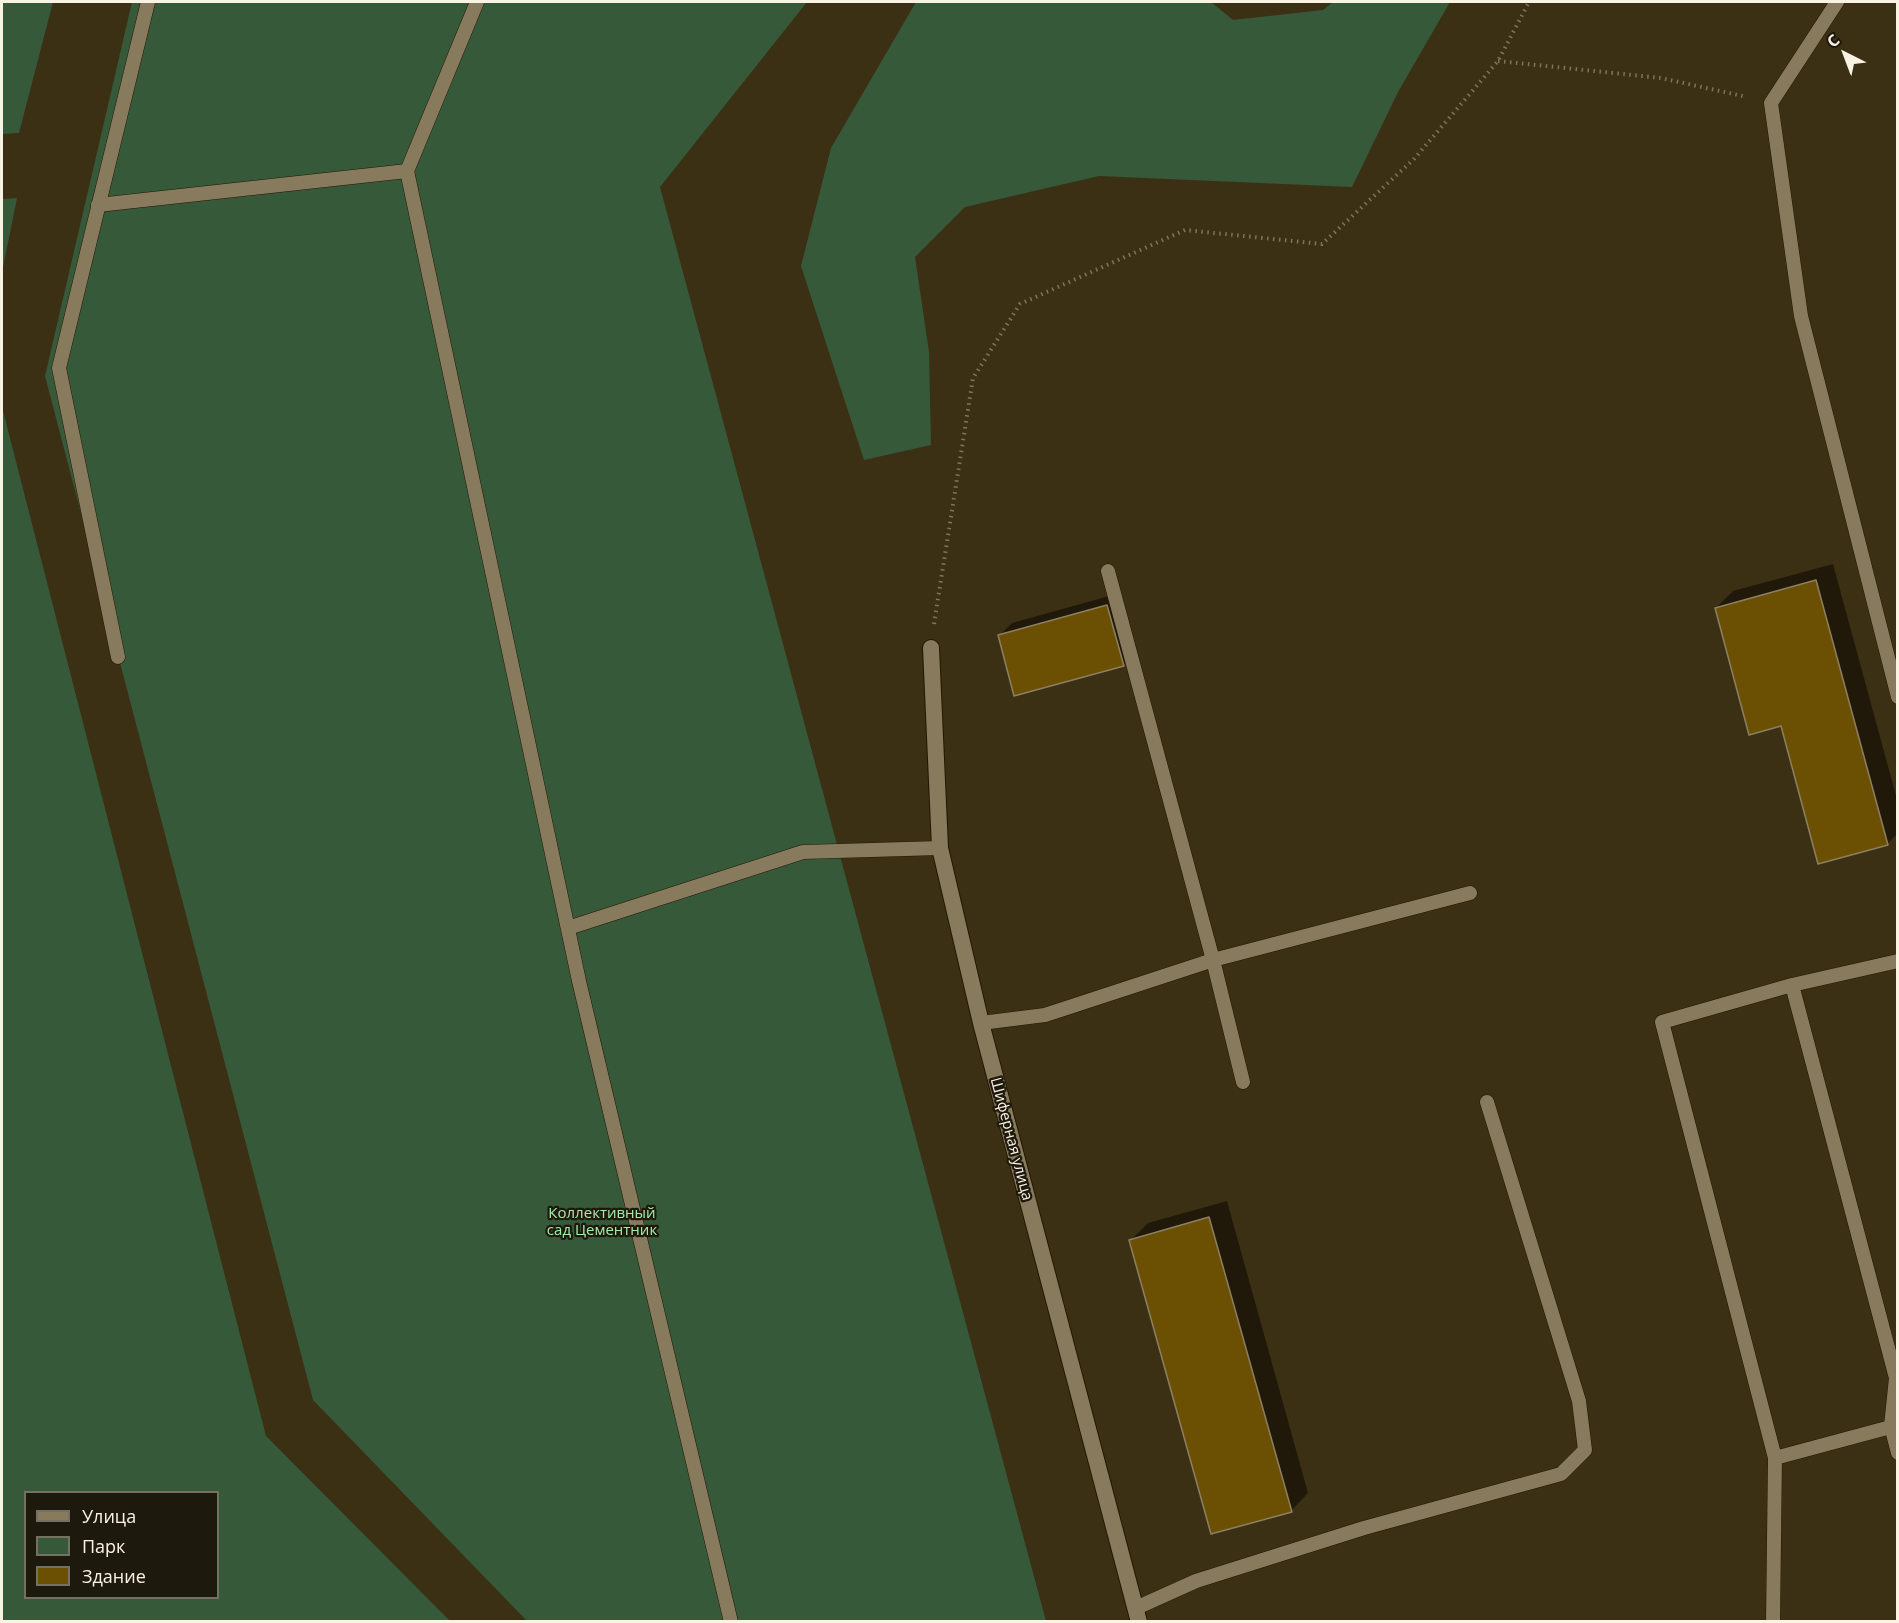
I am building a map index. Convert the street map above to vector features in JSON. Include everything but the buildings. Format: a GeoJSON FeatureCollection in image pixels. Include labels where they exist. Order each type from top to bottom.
{"type":"FeatureCollection","features":[{"type":"Feature","properties":{"kind":"street","name":"Шиферная улица"},"geometry":{"type":"LineString","coordinates":[[931,648],[940,848],[981,1023],[1138,1615]]}},
{"type":"Feature","properties":{"kind":"lane"},"geometry":{"type":"LineString","coordinates":[[118,657],[59,368],[148,2]]}},
{"type":"Feature","properties":{"kind":"lane"},"geometry":{"type":"LineString","coordinates":[[477,2],[407,171],[568,928],[731,1622]]}},
{"type":"Feature","properties":{"kind":"lane"},"geometry":{"type":"LineString","coordinates":[[1837,2],[1771,103],[1801,316],[1898,697]]}},
{"type":"Feature","properties":{"kind":"lane"},"geometry":{"type":"LineString","coordinates":[[98,205],[407,171]]}},
{"type":"Feature","properties":{"kind":"lane"},"geometry":{"type":"LineString","coordinates":[[1108,571],[1213,960],[1243,1082]]}},
{"type":"Feature","properties":{"kind":"lane"},"geometry":{"type":"LineString","coordinates":[[568,928],[802,852],[940,848]]}},
{"type":"Feature","properties":{"kind":"lane"},"geometry":{"type":"LineString","coordinates":[[981,1023],[1045,1015],[1213,960],[1470,892]]}},
{"type":"Feature","properties":{"kind":"lane"},"geometry":{"type":"LineString","coordinates":[[1773,1622],[1775,1458],[1662,1022],[1792,985],[1898,961]]}},
{"type":"Feature","properties":{"kind":"lane"},"geometry":{"type":"LineString","coordinates":[[1792,985],[1896,1378],[1894,1426],[1898,1454]]}},
{"type":"Feature","properties":{"kind":"lane"},"geometry":{"type":"LineString","coordinates":[[1138,1615],[1196,1581],[1364,1528],[1561,1474],[1585,1450],[1579,1401],[1487,1102]]}},
{"type":"Feature","properties":{"kind":"lane"},"geometry":{"type":"LineString","coordinates":[[1775,1458],[1894,1426]]}},
{"type":"Feature","properties":{"kind":"path"},"geometry":{"type":"LineString","coordinates":[[931,648],[973,378],[1020,304],[1185,230],[1322,244],[1414,159],[1498,61],[1529,2]]}},
{"type":"Feature","properties":{"kind":"path"},"geometry":{"type":"LineString","coordinates":[[1498,61],[1661,78],[1771,103]]}},
{"type":"Feature","properties":{"kind":"green space"},"geometry":{"type":"Polygon","coordinates":[[[2,2],[53,2],[19,133],[2,134],[2,2]]]}},
{"type":"Feature","properties":{"kind":"green space","name":"Коллективный сад Цементник"},"geometry":{"type":"Polygon","coordinates":[[[132,2],[807,2],[660,187],[1046,1621],[527,1621],[313,1400],[45,376],[132,2]]]}},
{"type":"Feature","properties":{"kind":"green space"},"geometry":{"type":"Polygon","coordinates":[[[916,2],[1211,2],[1233,20],[1323,10],[1333,2],[1450,2],[1398,92],[1352,187],[1099,176],[965,207],[915,257],[929,352],[931,445],[864,460],[801,266],[831,148],[916,2]]]}},
{"type":"Feature","properties":{"kind":"green space"},"geometry":{"type":"Polygon","coordinates":[[[17,198],[2,272],[2,199],[17,198]]]}},
{"type":"Feature","properties":{"kind":"green space"},"geometry":{"type":"Polygon","coordinates":[[[2,407],[266,1436],[450,1621],[2,1621],[2,407]]]}}]}
